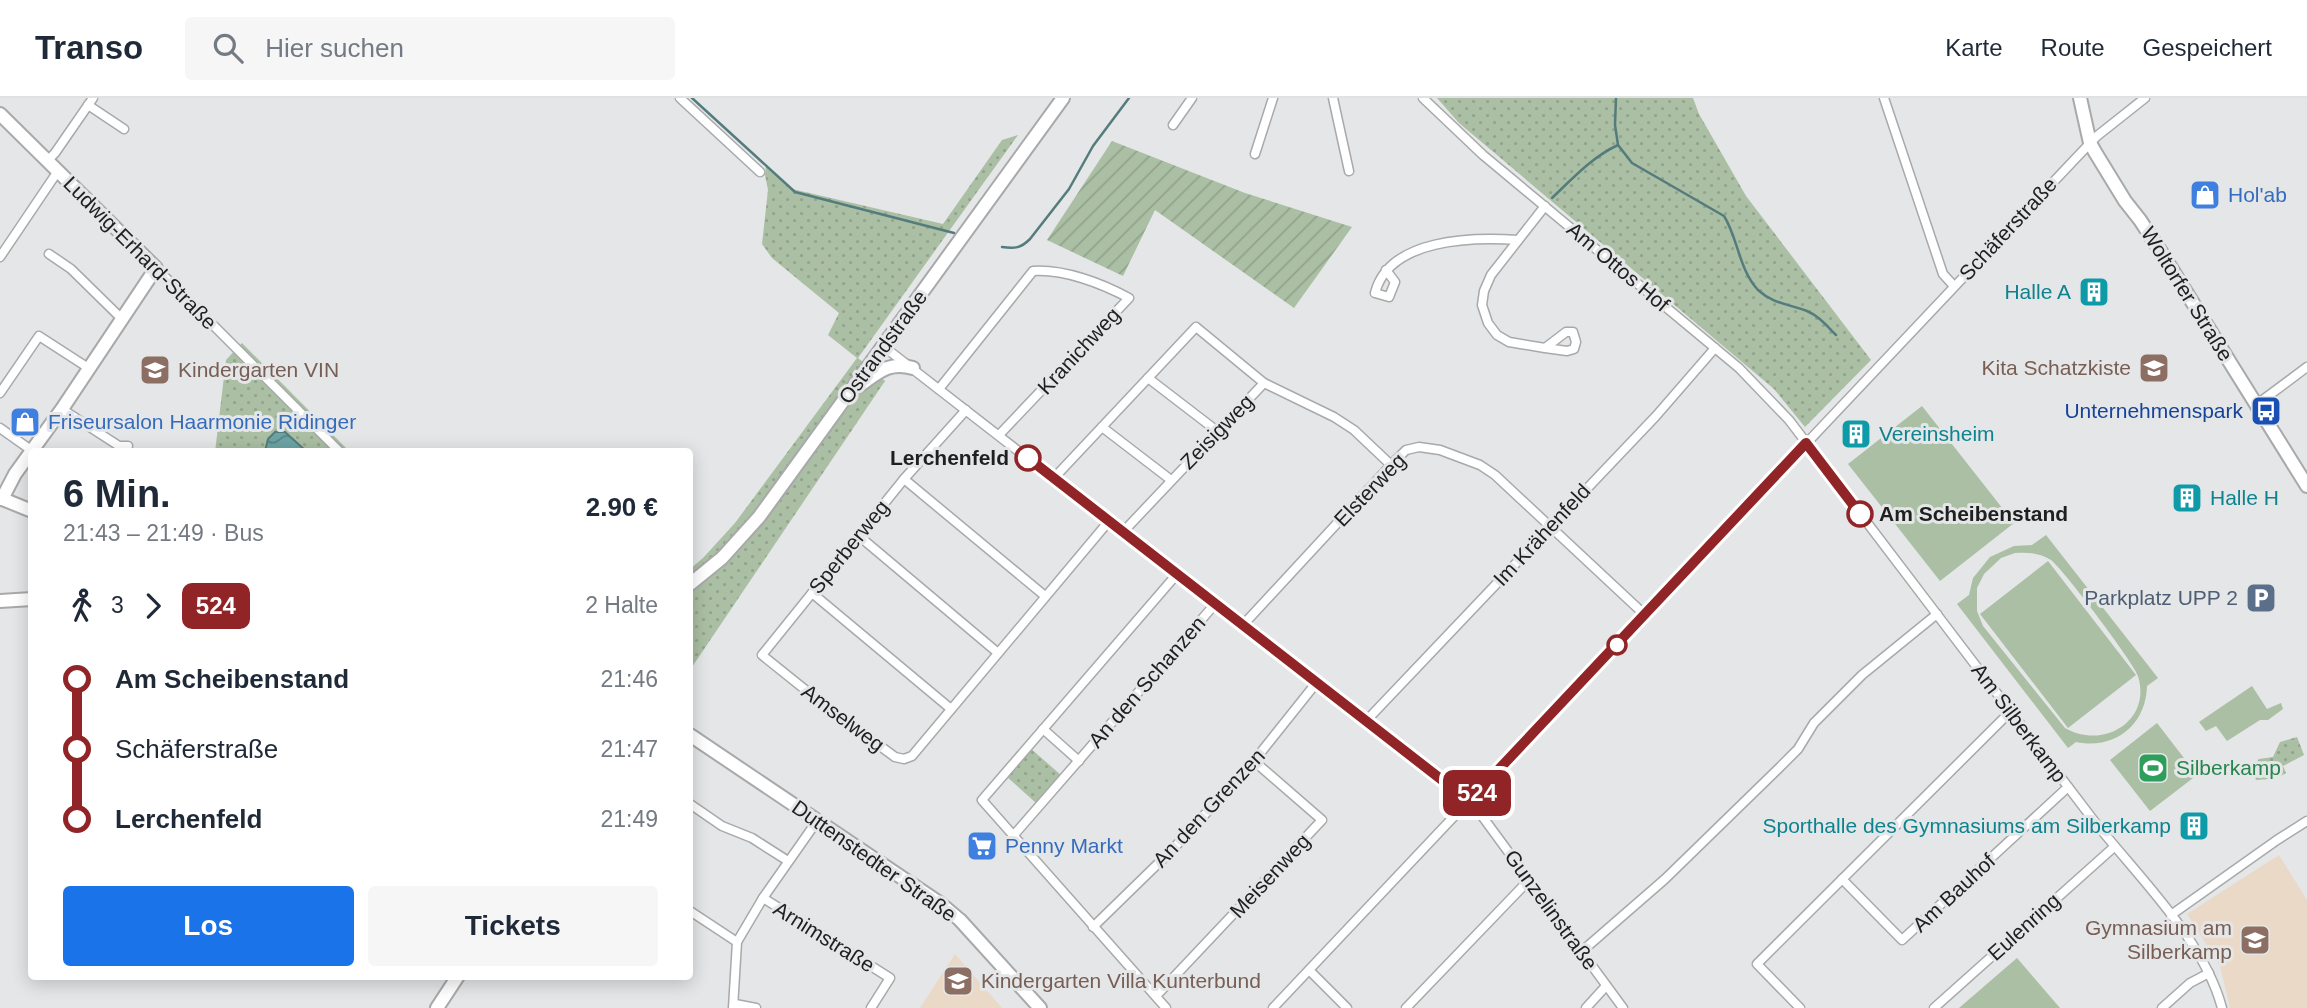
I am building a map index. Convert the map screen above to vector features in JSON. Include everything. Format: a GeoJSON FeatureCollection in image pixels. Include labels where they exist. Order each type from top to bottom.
{"type":"FeatureCollection","features":[{"type":"Feature","properties":{"kind":"street"},"geometry":{"type":"LineString","coordinates":[[680,98],[761,172]]}},
{"type":"Feature","properties":{"kind":"street","name":"Ostrandstraße"},"geometry":{"type":"LineString","coordinates":[[693,582],[722,558],[747,532],[853,390],[1063,98]]}},
{"type":"Feature","properties":{"kind":"street"},"geometry":{"type":"LineString","coordinates":[[1173,125],[1192,98]]}},
{"type":"Feature","properties":{"kind":"street"},"geometry":{"type":"LineString","coordinates":[[1255,154],[1273,98]]}},
{"type":"Feature","properties":{"kind":"street"},"geometry":{"type":"LineString","coordinates":[[1333,98],[1349,171]]}},
{"type":"Feature","properties":{"kind":"street","name":"Am Ottos Hof"},"geometry":{"type":"LineString","coordinates":[[1423,98],[1483,155],[1739,368],[1763,390],[1806,443]]}},
{"type":"Feature","properties":{"kind":"street"},"geometry":{"type":"LineString","coordinates":[[1884,98],[1943,274],[1954,286]]}},
{"type":"Feature","properties":{"kind":"street","name":"Woltorfer Straße"},"geometry":{"type":"LineString","coordinates":[[2080,98],[2090,143],[2118,191],[2163,255],[2307,486]]}},
{"type":"Feature","properties":{"kind":"street","name":"Schäferstraße"},"geometry":{"type":"LineString","coordinates":[[1273,1008],[2090,143],[2145,98]]}},
{"type":"Feature","properties":{"kind":"street"},"geometry":{"type":"LineString","coordinates":[[47,161],[91,102],[124,129]]}},
{"type":"Feature","properties":{"kind":"street","name":"Ludwig-Erhard-Straße"},"geometry":{"type":"LineString","coordinates":[[0,114],[336,448]]}},
{"type":"Feature","properties":{"kind":"street"},"geometry":{"type":"LineString","coordinates":[[0,257],[58,171]]}},
{"type":"Feature","properties":{"kind":"street"},"geometry":{"type":"LineString","coordinates":[[1545,206],[1487,282],[1482,305],[1488,323],[1497,335],[1509,342],[1545,348]]}},
{"type":"Feature","properties":{"kind":"street"},"geometry":{"type":"LineString","coordinates":[[1387,271],[1407,255],[1426,247],[1461,240],[1518,240]]}},
{"type":"Feature","properties":{"kind":"street"},"geometry":{"type":"LineString","coordinates":[[49,254],[71,269],[122,320]]}},
{"type":"Feature","properties":{"kind":"street"},"geometry":{"type":"LineString","coordinates":[[33,448],[62,410],[156,268]]}},
{"type":"Feature","properties":{"kind":"street","name":"Kranichweg"},"geometry":{"type":"LineString","coordinates":[[939,390],[1032,271],[1048,270],[1080,278],[1129,298],[999,435]]}},
{"type":"Feature","properties":{"kind":"street"},"geometry":{"type":"LineString","coordinates":[[1054,478],[1196,327],[1264,383]]}},
{"type":"Feature","properties":{"kind":"street"},"geometry":{"type":"LineString","coordinates":[[0,393],[39,336],[90,369]]}},
{"type":"Feature","properties":{"kind":"street","name":"Gunzelinstraße"},"geometry":{"type":"LineString","coordinates":[[883,346],[1469,801],[1623,1008]]}},
{"type":"Feature","properties":{"kind":"street","name":"Im Krähenfeld"},"geometry":{"type":"LineString","coordinates":[[1367,720],[1656,416],[1715,348]]}},
{"type":"Feature","properties":{"kind":"street"},"geometry":{"type":"LineString","coordinates":[[853,390],[891,366],[899,364],[913,368]]}},
{"type":"Feature","properties":{"kind":"street"},"geometry":{"type":"LineString","coordinates":[[2256,405],[2307,367]]}},
{"type":"Feature","properties":{"kind":"street"},"geometry":{"type":"LineString","coordinates":[[1148,378],[1217,431]]}},
{"type":"Feature","properties":{"kind":"street","name":"Zeisigweg"},"geometry":{"type":"LineString","coordinates":[[1123,532],[1264,383],[1334,417],[1354,430],[1391,465]]}},
{"type":"Feature","properties":{"kind":"street"},"geometry":{"type":"LineString","coordinates":[[62,410],[119,446],[128,446]]}},
{"type":"Feature","properties":{"kind":"street","name":"Sperberweg"},"geometry":{"type":"LineString","coordinates":[[762,654],[904,479],[966,410]]}},
{"type":"Feature","properties":{"kind":"street"},"geometry":{"type":"LineString","coordinates":[[1102,427],[1171,480]]}},
{"type":"Feature","properties":{"kind":"street"},"geometry":{"type":"LineString","coordinates":[[0,428],[28,448]]}},
{"type":"Feature","properties":{"kind":"street","name":"Am Silberkamp"},"geometry":{"type":"LineString","coordinates":[[1806,443],[2114,847],[2186,935],[2209,973],[2222,1008]]}},
{"type":"Feature","properties":{"kind":"street","name":"Elsterweg"},"geometry":{"type":"LineString","coordinates":[[1243,625],[1391,465],[1406,450],[1419,447],[1464,457],[1495,475],[1645,615]]}},
{"type":"Feature","properties":{"kind":"street"},"geometry":{"type":"LineString","coordinates":[[28,454],[1,499],[28,509]]}},
{"type":"Feature","properties":{"kind":"street"},"geometry":{"type":"LineString","coordinates":[[904,479],[1045,596]]}},
{"type":"Feature","properties":{"kind":"street","name":"Amselweg"},"geometry":{"type":"LineString","coordinates":[[762,654],[823,704],[895,757],[904,759],[912,756],[1109,521]]}},
{"type":"Feature","properties":{"kind":"street"},"geometry":{"type":"LineString","coordinates":[[859,536],[998,653]]}},
{"type":"Feature","properties":{"kind":"street"},"geometry":{"type":"LineString","coordinates":[[1166,1008],[982,800],[1177,574]]}},
{"type":"Feature","properties":{"kind":"street"},"geometry":{"type":"LineString","coordinates":[[812,593],[951,709]]}},
{"type":"Feature","properties":{"kind":"street"},"geometry":{"type":"LineString","coordinates":[[0,601],[28,599]]}},
{"type":"Feature","properties":{"kind":"street","name":"An den Schanzen"},"geometry":{"type":"LineString","coordinates":[[1013,836],[1215,604]]}},
{"type":"Feature","properties":{"kind":"street"},"geometry":{"type":"LineString","coordinates":[[1581,952],[1665,880],[1779,768],[1798,749],[1814,723],[1862,675],[1937,614]]}},
{"type":"Feature","properties":{"kind":"street","name":"An den Grenzen"},"geometry":{"type":"LineString","coordinates":[[1093,927],[1173,849],[1254,761],[1317,682]]}},
{"type":"Feature","properties":{"kind":"street"},"geometry":{"type":"LineString","coordinates":[[1800,1008],[1757,964],[2011,711]]}},
{"type":"Feature","properties":{"kind":"street","name":"An den Schanzen"},"geometry":{"type":"LineString","coordinates":[[1043,729],[1079,761]]}},
{"type":"Feature","properties":{"kind":"street","name":"Duttenstedter Straße"},"geometry":{"type":"LineString","coordinates":[[693,737],[925,893],[960,920],[1040,1008]]}},
{"type":"Feature","properties":{"kind":"street","name":"Meisenweg"},"geometry":{"type":"LineString","coordinates":[[1156,996],[1322,820],[1254,761]]}},
{"type":"Feature","properties":{"kind":"street","name":"Am Bauhof"},"geometry":{"type":"LineString","coordinates":[[1842,879],[1902,940],[2068,787]]}},
{"type":"Feature","properties":{"kind":"street"},"geometry":{"type":"LineString","coordinates":[[693,806],[722,826],[752,838],[788,861]]}},
{"type":"Feature","properties":{"kind":"street"},"geometry":{"type":"LineString","coordinates":[[756,1008],[734,1006],[737,942],[763,898],[817,821]]}},
{"type":"Feature","properties":{"kind":"street"},"geometry":{"type":"LineString","coordinates":[[2171,915],[2307,821]]}},
{"type":"Feature","properties":{"kind":"street","name":"Eulenring"},"geometry":{"type":"LineString","coordinates":[[1934,1008],[2114,847]]}},
{"type":"Feature","properties":{"kind":"street"},"geometry":{"type":"LineString","coordinates":[[1406,1008],[1528,880]]}},
{"type":"Feature","properties":{"kind":"street","name":"Arnimstraße"},"geometry":{"type":"LineString","coordinates":[[763,898],[890,978],[871,1008]]}},
{"type":"Feature","properties":{"kind":"street"},"geometry":{"type":"LineString","coordinates":[[693,913],[737,942]]}},
{"type":"Feature","properties":{"kind":"street"},"geometry":{"type":"LineString","coordinates":[[1309,970],[1347,1008]]}},
{"type":"Feature","properties":{"kind":"street"},"geometry":{"type":"LineString","coordinates":[[2162,1008],[2190,983],[2209,973]]}},
{"type":"Feature","properties":{"kind":"street"},"geometry":{"type":"LineString","coordinates":[[437,1008],[455,980]]}},
{"type":"Feature","properties":{"kind":"street"},"geometry":{"type":"LineString","coordinates":[[1587,1008],[1606,986]]}},
{"type":"Feature","properties":{"kind":"shaded area","name":"Gymnasium am Silberkamp"},"geometry":{"type":"Polygon","coordinates":[[[2279,855],[2307,900],[2307,1008],[2230,1008],[2220,966],[2187,914],[2279,855]]]}},
{"type":"Feature","properties":{"kind":"shaded area","name":"Kindergarten Villa Kunterbund"},"geometry":{"type":"Polygon","coordinates":[[[955,954],[1002,1008],[920,1008],[955,954]]]}},
{"type":"Feature","properties":{"kind":"green space"},"geometry":{"type":"Polygon","coordinates":[[[1437,98],[1693,98],[1699,114],[1746,196],[1871,360],[1805,427],[1774,389],[1459,123],[1437,98]]]}},
{"type":"Feature","properties":{"kind":"green space"},"geometry":{"type":"Polygon","coordinates":[[[1018,135],[858,358],[885,381],[693,666],[693,566],[735,523],[857,358],[828,335],[839,313],[772,258],[762,244],[768,190],[766,165],[792,189],[943,224],[1002,140],[1018,135]]]}},
{"type":"Feature","properties":{"kind":"green space"},"geometry":{"type":"Polygon","coordinates":[[[1112,141],[1245,193],[1352,227],[1294,308],[1155,210],[1123,276],[1047,240],[1112,141]]]}},
{"type":"Feature","properties":{"kind":"green space"},"geometry":{"type":"Polygon","coordinates":[[[242,343],[346,448],[215,448],[226,360],[242,343]]]}},
{"type":"Feature","properties":{"kind":"green space"},"geometry":{"type":"Polygon","coordinates":[[[1922,406],[2014,523],[1940,581],[1848,464],[1922,406]]]}},
{"type":"Feature","properties":{"kind":"green space"},"geometry":{"type":"Polygon","coordinates":[[[2046,535],[2158,678],[2147,686],[2141,712],[2134,723],[2126,732],[2115,738],[2103,742],[2076,742],[2068,748],[1957,604],[1969,595],[1973,578],[1990,557],[2014,546],[2032,545],[2046,535]],[[2015,553],[2001,558],[1984,574],[1977,588],[1977,611],[1983,626],[2065,728],[2080,734],[2094,735],[2121,727],[2131,718],[2138,706],[2140,692],[2134,668],[2098,616],[2051,560],[2034,554],[2015,553]]]}},
{"type":"Feature","properties":{"kind":"green space"},"geometry":{"type":"Polygon","coordinates":[[[2048,561],[2136,675],[2068,728],[1980,614],[2048,561]]]}},
{"type":"Feature","properties":{"kind":"green space"},"geometry":{"type":"Polygon","coordinates":[[[2252,686],[2267,709],[2281,703],[2283,709],[2268,720],[2260,720],[2227,741],[2216,726],[2206,731],[2199,722],[2252,686]]]}},
{"type":"Feature","properties":{"kind":"green space","name":"Silberkamp"},"geometry":{"type":"Polygon","coordinates":[[[2157,723],[2197,775],[2150,811],[2110,760],[2157,723]]]}},
{"type":"Feature","properties":{"kind":"green space"},"geometry":{"type":"Polygon","coordinates":[[[2297,737],[2304,755],[2283,766],[2286,773],[2279,777],[2273,768],[2269,770],[2268,779],[2256,780],[2252,768],[2259,759],[2273,757],[2280,742],[2297,737]]]}},
{"type":"Feature","properties":{"kind":"green space"},"geometry":{"type":"Polygon","coordinates":[[[1030,748],[1061,775],[1036,803],[1006,776],[1030,748]]]}},
{"type":"Feature","properties":{"kind":"green space"},"geometry":{"type":"Polygon","coordinates":[[[2017,958],[2060,1008],[1959,1008],[2017,958]]]}},
{"type":"Feature","properties":{"kind":"water"},"geometry":{"type":"Polygon","coordinates":[[[275,432],[285,432],[303,448],[266,448],[268,439],[275,432]]]}},
{"type":"Feature","properties":{"kind":"waterway"},"geometry":{"type":"LineString","coordinates":[[692,98],[795,192],[954,233]]}},
{"type":"Feature","properties":{"kind":"waterway"},"geometry":{"type":"LineString","coordinates":[[1002,247],[1018,247],[1030,239],[1069,189],[1093,146],[1129,98]]}},
{"type":"Feature","properties":{"kind":"waterway"},"geometry":{"type":"LineString","coordinates":[[1616,98],[1615,125],[1618,145],[1632,163],[1724,216],[1747,273],[1758,290],[1775,301],[1811,313],[1836,335]]}},
{"type":"Feature","properties":{"kind":"waterway"},"geometry":{"type":"LineString","coordinates":[[1552,198],[1591,162],[1618,145]]}},
{"type":"Feature","properties":{"kind":"bus line","name":"524"},"geometry":{"type":"LineString","coordinates":[[1028,458],[1469,801],[1806,443],[1860,514]]}},
{"type":"Feature","properties":{"kind":"place","name":"Hol'ab"},"geometry":{"type":"Point","coordinates":[2205,195]}},
{"type":"Feature","properties":{"kind":"place","name":"Halle A"},"geometry":{"type":"Point","coordinates":[2094,292]}},
{"type":"Feature","properties":{"kind":"place","name":"Kita Schatzkiste"},"geometry":{"type":"Point","coordinates":[2154,368]}},
{"type":"Feature","properties":{"kind":"place","name":"Kindergarten VIN"},"geometry":{"type":"Point","coordinates":[155,370]}},
{"type":"Feature","properties":{"kind":"place","name":"Unternehmenspark"},"geometry":{"type":"Point","coordinates":[2266,411]}},
{"type":"Feature","properties":{"kind":"place","name":"Friseursalon Haarmonie Ridinger"},"geometry":{"type":"Point","coordinates":[25,422]}},
{"type":"Feature","properties":{"kind":"place","name":"Vereinsheim"},"geometry":{"type":"Point","coordinates":[1856,434]}},
{"type":"Feature","properties":{"kind":"place","name":"Lerchenfeld"},"geometry":{"type":"Point","coordinates":[1028,458]}},
{"type":"Feature","properties":{"kind":"place","name":"Halle H"},"geometry":{"type":"Point","coordinates":[2187,498]}},
{"type":"Feature","properties":{"kind":"place","name":"Am Scheibenstand"},"geometry":{"type":"Point","coordinates":[1860,514]}},
{"type":"Feature","properties":{"kind":"place","name":"Parkplatz UPP 2"},"geometry":{"type":"Point","coordinates":[2261,598]}},
{"type":"Feature","properties":{"kind":"place","name":"Silberkamp"},"geometry":{"type":"Point","coordinates":[2153,768]}},
{"type":"Feature","properties":{"kind":"place","name":"Sporthalle des Gymnasiums am Silberkamp"},"geometry":{"type":"Point","coordinates":[2194,826]}},
{"type":"Feature","properties":{"kind":"place","name":"Penny Markt"},"geometry":{"type":"Point","coordinates":[982,846]}},
{"type":"Feature","properties":{"kind":"place","name":"Gymnasium am Silberkamp"},"geometry":{"type":"Point","coordinates":[2255,940]}},
{"type":"Feature","properties":{"kind":"place","name":"Kindergarten Villa Kunterbund"},"geometry":{"type":"Point","coordinates":[958,981]}}]}
